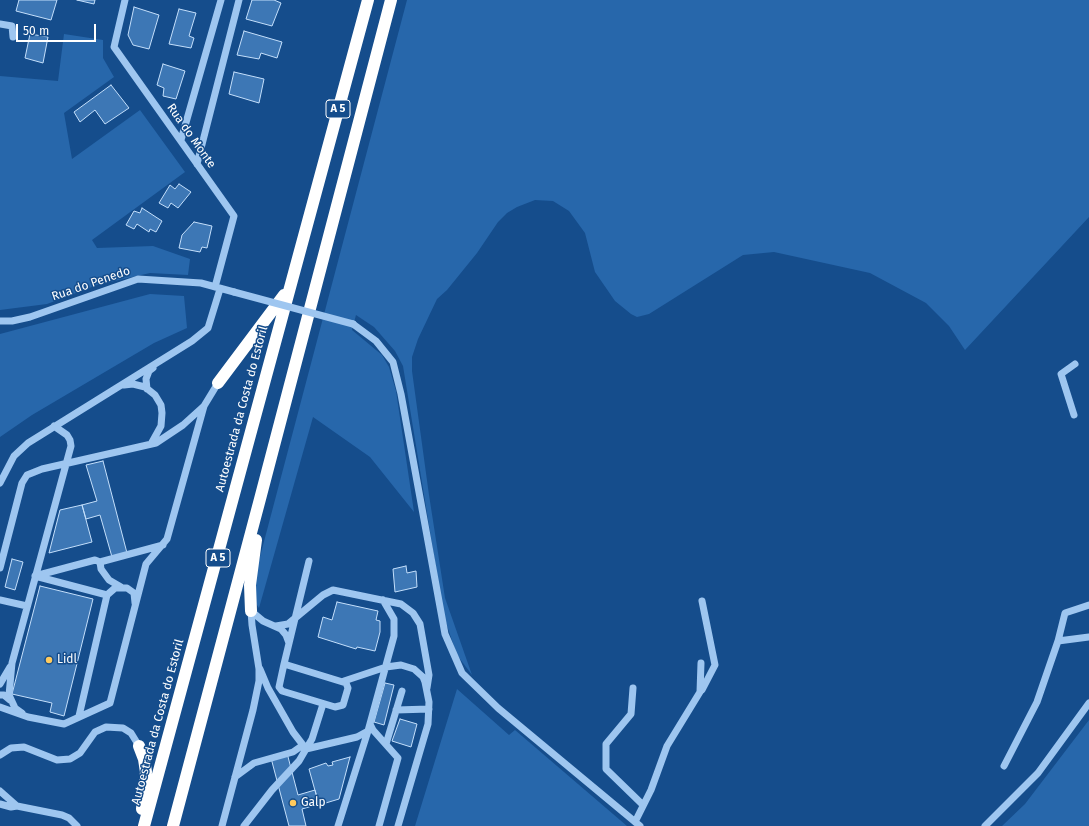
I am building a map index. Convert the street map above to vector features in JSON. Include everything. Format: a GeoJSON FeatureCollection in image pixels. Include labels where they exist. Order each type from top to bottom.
{"type":"FeatureCollection","features":[{"type":"Feature","properties":{"kind":"highway","name":"Autoestrada da Costa do Estoril"},"geometry":{"type":"LineString","coordinates":[[144,826],[205,606],[288,289],[368,0]]}},
{"type":"Feature","properties":{"kind":"highway","name":"A 5"},"geometry":{"type":"LineString","coordinates":[[173,826],[391,0]]}},
{"type":"Feature","properties":{"kind":"highway"},"geometry":{"type":"LineString","coordinates":[[218,383],[263,326],[288,289]]}},
{"type":"Feature","properties":{"kind":"highway"},"geometry":{"type":"LineString","coordinates":[[251,611],[251,579],[260,499]]}},
{"type":"Feature","properties":{"kind":"highway"},"geometry":{"type":"LineString","coordinates":[[139,746],[144,759],[146,772],[139,826]]}},
{"type":"Feature","properties":{"kind":"street","name":"Rua do Monte"},"geometry":{"type":"LineString","coordinates":[[125,0],[114,47],[234,216],[217,288]]}},
{"type":"Feature","properties":{"kind":"street"},"geometry":{"type":"LineString","coordinates":[[181,140],[221,0]]}},
{"type":"Feature","properties":{"kind":"street"},"geometry":{"type":"LineString","coordinates":[[196,164],[239,0]]}},
{"type":"Feature","properties":{"kind":"street"},"geometry":{"type":"LineString","coordinates":[[0,24],[12,26],[13,37]]}},
{"type":"Feature","properties":{"kind":"street","name":"Rua do Penedo"},"geometry":{"type":"LineString","coordinates":[[0,321],[12,321],[30,317],[138,279],[201,283],[353,324],[376,342],[393,362],[401,394],[446,634],[462,673],[498,708],[637,824]]}},
{"type":"Feature","properties":{"kind":"street"},"geometry":{"type":"LineString","coordinates":[[0,483],[16,453],[28,443],[192,341],[208,328],[217,288]]}},
{"type":"Feature","properties":{"kind":"street"},"geometry":{"type":"LineString","coordinates":[[147,389],[146,379],[149,371],[159,362]]}},
{"type":"Feature","properties":{"kind":"street"},"geometry":{"type":"LineString","coordinates":[[1074,415],[1062,374],[1075,364]]}},
{"type":"Feature","properties":{"kind":"street"},"geometry":{"type":"LineString","coordinates":[[0,707],[28,717],[64,724],[110,703],[146,564],[167,540],[204,406],[218,383]]}},
{"type":"Feature","properties":{"kind":"street"},"geometry":{"type":"LineString","coordinates":[[120,387],[133,384],[147,389],[158,400],[162,413],[160,430],[151,444]]}},
{"type":"Feature","properties":{"kind":"street"},"geometry":{"type":"LineString","coordinates":[[0,568],[24,478],[34,471],[156,443],[183,425],[204,406]]}},
{"type":"Feature","properties":{"kind":"street"},"geometry":{"type":"LineString","coordinates":[[28,717],[16,708],[9,695],[12,663],[34,576],[71,446],[70,440],[62,430],[54,426]]}},
{"type":"Feature","properties":{"kind":"street"},"geometry":{"type":"LineString","coordinates":[[34,576],[95,560],[100,562],[164,545]]}},
{"type":"Feature","properties":{"kind":"street"},"geometry":{"type":"LineString","coordinates":[[309,561],[279,682],[280,690],[291,695],[337,707],[342,705],[348,688],[344,682]]}},
{"type":"Feature","properties":{"kind":"street"},"geometry":{"type":"LineString","coordinates":[[100,562],[102,569],[109,580],[121,587]]}},
{"type":"Feature","properties":{"kind":"street"},"geometry":{"type":"LineString","coordinates":[[34,576],[108,595]]}},
{"type":"Feature","properties":{"kind":"street"},"geometry":{"type":"LineString","coordinates":[[79,716],[108,595],[115,588],[128,588],[134,593],[136,607]]}},
{"type":"Feature","properties":{"kind":"street"},"geometry":{"type":"LineString","coordinates":[[276,626],[286,625],[323,595],[333,590],[405,606],[418,618],[429,675],[427,689]]}},
{"type":"Feature","properties":{"kind":"street"},"geometry":{"type":"LineString","coordinates":[[0,600],[27,606]]}},
{"type":"Feature","properties":{"kind":"street"},"geometry":{"type":"LineString","coordinates":[[338,826],[346,805],[369,728],[394,636],[395,624],[383,600]]}},
{"type":"Feature","properties":{"kind":"street"},"geometry":{"type":"LineString","coordinates":[[637,824],[643,805],[651,790],[667,746],[715,665],[702,601]]}},
{"type":"Feature","properties":{"kind":"street"},"geometry":{"type":"LineString","coordinates":[[1004,766],[1037,702],[1058,641],[1065,613],[1089,605]]}},
{"type":"Feature","properties":{"kind":"street"},"geometry":{"type":"LineString","coordinates":[[251,611],[263,621],[276,626],[284,632],[289,643]]}},
{"type":"Feature","properties":{"kind":"street"},"geometry":{"type":"LineString","coordinates":[[251,611],[252,630],[259,665],[268,688],[293,732],[305,747]]}},
{"type":"Feature","properties":{"kind":"street"},"geometry":{"type":"LineString","coordinates":[[1058,641],[1089,637]]}},
{"type":"Feature","properties":{"kind":"street"},"geometry":{"type":"LineString","coordinates":[[0,684],[12,663]]}},
{"type":"Feature","properties":{"kind":"street"},"geometry":{"type":"LineString","coordinates":[[700,692],[701,663]]}},
{"type":"Feature","properties":{"kind":"street"},"geometry":{"type":"LineString","coordinates":[[284,664],[344,682],[386,667],[401,665],[414,669],[423,677],[427,689],[429,709],[427,729],[398,826]]}},
{"type":"Feature","properties":{"kind":"street"},"geometry":{"type":"LineString","coordinates":[[222,826],[256,694],[259,665]]}},
{"type":"Feature","properties":{"kind":"street"},"geometry":{"type":"LineString","coordinates":[[633,688],[631,714],[606,744],[606,769],[643,805]]}},
{"type":"Feature","properties":{"kind":"street"},"geometry":{"type":"LineString","coordinates":[[386,744],[402,691]]}},
{"type":"Feature","properties":{"kind":"street"},"geometry":{"type":"LineString","coordinates":[[0,695],[4,695],[12,702]]}},
{"type":"Feature","properties":{"kind":"street"},"geometry":{"type":"LineString","coordinates":[[985,826],[1038,773],[1089,703]]}},
{"type":"Feature","properties":{"kind":"street"},"geometry":{"type":"LineString","coordinates":[[244,826],[272,790],[299,761],[305,747],[312,739],[323,704]]}},
{"type":"Feature","properties":{"kind":"street"},"geometry":{"type":"LineString","coordinates":[[396,710],[429,709]]}},
{"type":"Feature","properties":{"kind":"street"},"geometry":{"type":"LineString","coordinates":[[0,755],[11,748],[24,747],[57,760],[70,759],[80,752],[94,732],[106,727],[123,728],[131,733],[139,746]]}},
{"type":"Feature","properties":{"kind":"street"},"geometry":{"type":"LineString","coordinates":[[235,777],[254,763],[305,747],[357,737],[369,728]]}},
{"type":"Feature","properties":{"kind":"street"},"geometry":{"type":"LineString","coordinates":[[369,728],[373,730],[398,758],[379,826]]}},
{"type":"Feature","properties":{"kind":"street"},"geometry":{"type":"LineString","coordinates":[[0,791],[17,806]]}},
{"type":"Feature","properties":{"kind":"street"},"geometry":{"type":"LineString","coordinates":[[0,804],[62,815],[69,818],[77,826]]}},
{"type":"Feature","properties":{"kind":"shaded area"},"geometry":{"type":"Polygon","coordinates":[[[407,0],[1089,0],[1089,217],[965,350],[949,326],[926,303],[870,273],[774,252],[743,255],[649,314],[637,317],[615,301],[595,272],[585,233],[569,211],[553,201],[535,200],[517,207],[507,213],[498,222],[477,253],[447,290],[437,299],[418,339],[412,357],[412,371],[445,598],[472,675],[457,655],[444,617],[403,366],[395,351],[374,327],[356,315],[352,330],[382,355],[389,367],[396,391],[414,512],[370,457],[313,417],[259,608],[255,602],[257,568],[407,0]]]}},
{"type":"Feature","properties":{"kind":"shaded area"},"geometry":{"type":"Polygon","coordinates":[[[64,34],[103,40],[103,58],[114,77],[64,113],[72,159],[140,110],[185,172],[92,240],[97,248],[153,246],[190,259],[188,275],[150,273],[97,285],[47,304],[0,310],[0,76],[58,81],[64,34]]]}},
{"type":"Feature","properties":{"kind":"shaded area"},"geometry":{"type":"Polygon","coordinates":[[[150,294],[184,296],[187,328],[154,343],[32,415],[0,437],[0,334],[150,294]]]}},
{"type":"Feature","properties":{"kind":"shaded area"},"geometry":{"type":"Polygon","coordinates":[[[457,689],[509,735],[515,730],[627,826],[415,826],[457,689]]]}},
{"type":"Feature","properties":{"kind":"shaded area"},"geometry":{"type":"Polygon","coordinates":[[[1089,720],[1089,826],[1002,826],[1025,804],[1089,720]]]}},
{"type":"Feature","properties":{"kind":"building"},"geometry":{"type":"Polygon","coordinates":[[[19,0],[57,0],[51,20],[16,11],[19,0]]]}},
{"type":"Feature","properties":{"kind":"building"},"geometry":{"type":"Polygon","coordinates":[[[77,0],[95,0],[94,4],[77,0]]]}},
{"type":"Feature","properties":{"kind":"building"},"geometry":{"type":"Polygon","coordinates":[[[252,0],[274,0],[281,3],[272,26],[246,19],[252,0]]]}},
{"type":"Feature","properties":{"kind":"building"},"geometry":{"type":"Polygon","coordinates":[[[134,7],[159,15],[149,49],[133,45],[128,35],[134,7]]]}},
{"type":"Feature","properties":{"kind":"building"},"geometry":{"type":"Polygon","coordinates":[[[179,9],[196,13],[189,36],[194,38],[191,48],[169,44],[179,9]]]}},
{"type":"Feature","properties":{"kind":"building"},"geometry":{"type":"Polygon","coordinates":[[[244,31],[282,42],[277,58],[261,53],[259,59],[237,55],[244,31]]]}},
{"type":"Feature","properties":{"kind":"building"},"geometry":{"type":"Polygon","coordinates":[[[30,34],[48,37],[43,63],[25,58],[30,34]]]}},
{"type":"Feature","properties":{"kind":"building"},"geometry":{"type":"Polygon","coordinates":[[[163,64],[185,71],[176,99],[163,96],[164,88],[157,85],[163,64]]]}},
{"type":"Feature","properties":{"kind":"building"},"geometry":{"type":"Polygon","coordinates":[[[234,72],[264,79],[259,103],[229,94],[234,72]]]}},
{"type":"Feature","properties":{"kind":"building"},"geometry":{"type":"Polygon","coordinates":[[[111,85],[129,108],[105,124],[95,110],[80,122],[74,112],[111,85]]]}},
{"type":"Feature","properties":{"kind":"building"},"geometry":{"type":"Polygon","coordinates":[[[179,184],[191,192],[178,208],[171,203],[168,208],[159,203],[170,185],[175,189],[179,184]]]}},
{"type":"Feature","properties":{"kind":"building"},"geometry":{"type":"Polygon","coordinates":[[[142,208],[162,221],[156,232],[150,229],[149,232],[137,224],[134,229],[126,225],[134,211],[140,213],[142,208]]]}},
{"type":"Feature","properties":{"kind":"building"},"geometry":{"type":"Polygon","coordinates":[[[194,222],[212,226],[207,248],[202,247],[200,252],[179,248],[182,235],[194,222]]]}},
{"type":"Feature","properties":{"kind":"building"},"geometry":{"type":"Polygon","coordinates":[[[103,461],[127,553],[112,557],[100,515],[86,519],[82,505],[97,501],[86,465],[103,461]]]}},
{"type":"Feature","properties":{"kind":"building"},"geometry":{"type":"Polygon","coordinates":[[[82,505],[92,542],[49,553],[60,510],[82,505]]]}},
{"type":"Feature","properties":{"kind":"building"},"geometry":{"type":"Polygon","coordinates":[[[12,559],[23,562],[15,590],[5,587],[12,559]]]}},
{"type":"Feature","properties":{"kind":"building"},"geometry":{"type":"Polygon","coordinates":[[[406,566],[407,573],[416,571],[417,587],[395,592],[393,569],[406,566]]]}},
{"type":"Feature","properties":{"kind":"building","name":"Lidl"},"geometry":{"type":"Polygon","coordinates":[[[40,586],[93,599],[64,716],[50,712],[52,703],[12,694],[40,586]]]}},
{"type":"Feature","properties":{"kind":"building"},"geometry":{"type":"Polygon","coordinates":[[[337,602],[378,611],[376,620],[380,621],[380,632],[375,651],[357,647],[356,649],[318,637],[323,617],[332,620],[337,602]]]}},
{"type":"Feature","properties":{"kind":"building"},"geometry":{"type":"Polygon","coordinates":[[[385,683],[394,685],[384,725],[374,722],[385,683]]]}},
{"type":"Feature","properties":{"kind":"building"},"geometry":{"type":"Polygon","coordinates":[[[400,719],[417,724],[411,747],[392,741],[400,719]]]}},
{"type":"Feature","properties":{"kind":"building"},"geometry":{"type":"Polygon","coordinates":[[[287,753],[298,795],[315,790],[319,804],[302,809],[306,826],[289,826],[271,758],[287,753]]]}},
{"type":"Feature","properties":{"kind":"building"},"geometry":{"type":"Polygon","coordinates":[[[350,757],[339,799],[319,805],[309,769],[326,763],[328,766],[333,765],[332,762],[350,757]]]}},
{"type":"Feature","properties":{"kind":"place","name":"Lidl"},"geometry":{"type":"Point","coordinates":[49,660]}},
{"type":"Feature","properties":{"kind":"place","name":"Galp"},"geometry":{"type":"Point","coordinates":[293,803]}}]}
